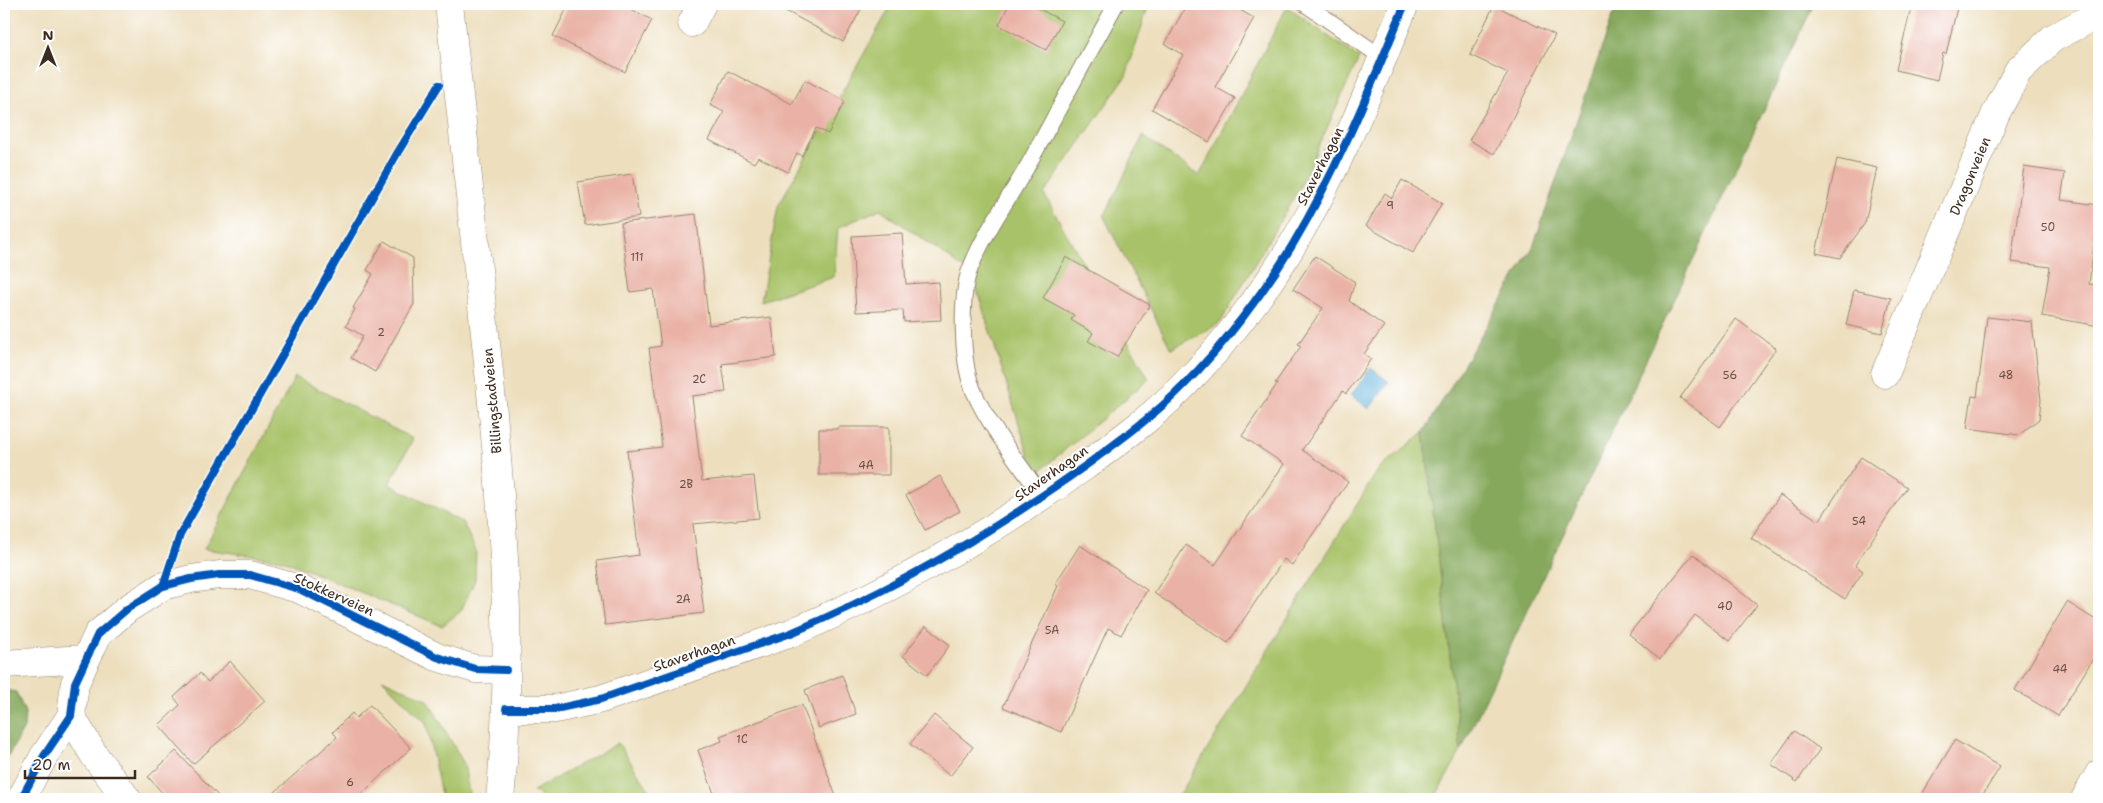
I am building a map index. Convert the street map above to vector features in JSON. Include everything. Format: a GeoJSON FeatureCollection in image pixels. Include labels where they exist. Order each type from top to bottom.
{"type":"FeatureCollection","features":[{"type":"Feature","properties":{"kind":"street","name":"Billingstadveien"},"geometry":{"type":"LineString","coordinates":[[449,4],[496,430],[504,581],[506,670],[506,708],[500,799]]}},
{"type":"Feature","properties":{"kind":"street","name":"Staverhagan"},"geometry":{"type":"LineString","coordinates":[[506,708],[555,708],[601,699],[791,633],[817,622],[943,559],[1042,496],[1142,423],[1184,386],[1238,324],[1292,246],[1340,159],[1405,4]]}},
{"type":"Feature","properties":{"kind":"street","name":"Dragonveien"},"geometry":{"type":"LineString","coordinates":[[1885,374],[1996,113],[2018,71],[2053,38],[2099,14]]}},
{"type":"Feature","properties":{"kind":"street","name":"Stokkerveien"},"geometry":{"type":"LineString","coordinates":[[72,716],[76,683],[85,659],[98,634],[127,609],[164,586],[191,579],[219,575],[250,575],[299,589],[437,657],[476,669],[506,670]]}},
{"type":"Feature","properties":{"kind":"street"},"geometry":{"type":"LineString","coordinates":[[4,664],[85,659]]}},
{"type":"Feature","properties":{"kind":"street"},"geometry":{"type":"LineString","coordinates":[[21,799],[44,756],[72,716],[94,755],[127,799]]}},
{"type":"Feature","properties":{"kind":"street"},"geometry":{"type":"LineString","coordinates":[[2085,799],[2099,774]]}},
{"type":"Feature","properties":{"kind":"lane"},"geometry":{"type":"LineString","coordinates":[[1042,496],[986,414],[970,383],[966,366],[964,338],[966,284],[980,247],[1026,168],[1116,4]]}},
{"type":"Feature","properties":{"kind":"lane"},"geometry":{"type":"LineString","coordinates":[[1305,4],[1383,58]]}},
{"type":"Feature","properties":{"kind":"green space"},"geometry":{"type":"Polygon","coordinates":[[[892,4],[1149,4],[1126,76],[1044,194],[1149,379],[1035,475],[972,274],[880,209],[838,228],[834,277],[761,301],[778,206],[892,4]]]}},
{"type":"Feature","properties":{"kind":"green space"},"geometry":{"type":"Polygon","coordinates":[[[1617,4],[1814,4],[1461,751],[1424,432],[1533,247],[1617,4]]]}},
{"type":"Feature","properties":{"kind":"green space"},"geometry":{"type":"Polygon","coordinates":[[[1287,7],[1359,58],[1300,187],[1220,323],[1171,349],[1104,217],[1143,136],[1199,176],[1287,7]]]}},
{"type":"Feature","properties":{"kind":"green space"},"geometry":{"type":"Polygon","coordinates":[[[295,377],[413,439],[389,484],[463,523],[476,551],[475,580],[461,611],[442,626],[283,560],[204,549],[295,377]]]}},
{"type":"Feature","properties":{"kind":"green space"},"geometry":{"type":"Polygon","coordinates":[[[1424,432],[1461,751],[1434,799],[1177,799],[1378,470],[1424,432]]]}},
{"type":"Feature","properties":{"kind":"green space"},"geometry":{"type":"Polygon","coordinates":[[[382,679],[428,700],[464,764],[470,799],[442,799],[426,723],[382,679]]]}},
{"type":"Feature","properties":{"kind":"green space"},"geometry":{"type":"Polygon","coordinates":[[[4,690],[16,692],[25,712],[24,728],[4,764],[4,690]]]}},
{"type":"Feature","properties":{"kind":"green space"},"geometry":{"type":"Polygon","coordinates":[[[618,743],[655,799],[545,799],[533,791],[618,743]]]}},
{"type":"Feature","properties":{"kind":"water"},"geometry":{"type":"Polygon","coordinates":[[[1371,368],[1389,382],[1369,409],[1351,395],[1371,368]]]}},
{"type":"Feature","properties":{"kind":"building"},"geometry":{"type":"Polygon","coordinates":[[[569,4],[621,4],[652,20],[625,72],[553,36],[569,4]]]}},
{"type":"Feature","properties":{"kind":"building"},"geometry":{"type":"Polygon","coordinates":[[[773,4],[864,4],[843,42],[773,4]]]}},
{"type":"Feature","properties":{"kind":"building"},"geometry":{"type":"Polygon","coordinates":[[[1009,4],[1030,4],[1062,21],[1046,50],[999,25],[1009,4]]]}},
{"type":"Feature","properties":{"kind":"building"},"geometry":{"type":"Polygon","coordinates":[[[1187,4],[1229,4],[1254,18],[1215,87],[1235,98],[1209,142],[1152,109],[1183,55],[1165,44],[1187,4]]]}},
{"type":"Feature","properties":{"kind":"building"},"geometry":{"type":"Polygon","coordinates":[[[1912,4],[1958,4],[1946,54],[1943,53],[1937,80],[1896,70],[1912,4]]]}},
{"type":"Feature","properties":{"kind":"building"},"geometry":{"type":"Polygon","coordinates":[[[1494,5],[1555,35],[1494,154],[1469,140],[1508,73],[1470,55],[1494,5]]]}},
{"type":"Feature","properties":{"kind":"building"},"geometry":{"type":"Polygon","coordinates":[[[728,71],[792,104],[805,80],[845,101],[828,134],[816,128],[802,156],[797,153],[788,172],[758,157],[754,163],[709,140],[724,112],[710,105],[728,71]]]}},
{"type":"Feature","properties":{"kind":"building"},"geometry":{"type":"Polygon","coordinates":[[[1837,159],[1877,168],[1865,223],[1840,258],[1816,253],[1837,159]]]}},
{"type":"Feature","properties":{"kind":"building"},"geometry":{"type":"Polygon","coordinates":[[[2024,167],[2065,173],[2061,200],[2099,205],[2089,284],[2099,285],[2099,326],[2042,316],[2050,267],[2011,262],[2024,167]]]}},
{"type":"Feature","properties":{"kind":"building"},"geometry":{"type":"Polygon","coordinates":[[[632,174],[639,217],[585,225],[578,182],[632,174]]]}},
{"type":"Feature","properties":{"kind":"building"},"geometry":{"type":"Polygon","coordinates":[[[1402,180],[1442,203],[1413,253],[1366,226],[1385,193],[1392,198],[1402,180]]]}},
{"type":"Feature","properties":{"kind":"building"},"geometry":{"type":"Polygon","coordinates":[[[696,214],[709,325],[771,317],[776,357],[722,364],[726,392],[692,396],[702,481],[754,476],[759,518],[693,524],[704,613],[605,625],[597,561],[639,555],[627,451],[662,447],[649,348],[661,346],[653,289],[630,292],[621,223],[696,214]]]}},
{"type":"Feature","properties":{"kind":"building"},"geometry":{"type":"Polygon","coordinates":[[[902,233],[906,284],[939,282],[941,320],[904,322],[903,310],[856,312],[852,236],[902,233]]]}},
{"type":"Feature","properties":{"kind":"building"},"geometry":{"type":"Polygon","coordinates":[[[384,241],[413,258],[414,304],[375,372],[351,358],[363,336],[346,326],[355,309],[353,308],[373,274],[367,270],[384,241]]]}},
{"type":"Feature","properties":{"kind":"building"},"geometry":{"type":"Polygon","coordinates":[[[1315,256],[1355,282],[1349,301],[1384,326],[1364,354],[1371,359],[1346,394],[1343,391],[1302,450],[1348,482],[1292,565],[1284,559],[1228,643],[1154,593],[1186,545],[1215,565],[1284,464],[1242,436],[1301,346],[1298,344],[1323,308],[1293,289],[1315,256]]]}},
{"type":"Feature","properties":{"kind":"building"},"geometry":{"type":"Polygon","coordinates":[[[1066,257],[1150,305],[1117,357],[1088,341],[1093,333],[1071,320],[1074,315],[1043,298],[1066,257]]]}},
{"type":"Feature","properties":{"kind":"building"},"geometry":{"type":"Polygon","coordinates":[[[1854,290],[1891,298],[1882,333],[1846,325],[1854,290]]]}},
{"type":"Feature","properties":{"kind":"building"},"geometry":{"type":"Polygon","coordinates":[[[1987,317],[2032,322],[2041,400],[2039,419],[2019,435],[1967,428],[1972,396],[1977,397],[1987,317]]]}},
{"type":"Feature","properties":{"kind":"building"},"geometry":{"type":"Polygon","coordinates":[[[1736,319],[1776,348],[1720,427],[1680,398],[1736,319]]]}},
{"type":"Feature","properties":{"kind":"building"},"geometry":{"type":"Polygon","coordinates":[[[838,427],[889,427],[889,475],[819,475],[819,429],[838,429],[838,427]]]}},
{"type":"Feature","properties":{"kind":"building"},"geometry":{"type":"Polygon","coordinates":[[[1861,457],[1907,487],[1855,565],[1863,571],[1845,599],[1751,538],[1780,495],[1819,521],[1861,457]]]}},
{"type":"Feature","properties":{"kind":"building"},"geometry":{"type":"Polygon","coordinates":[[[940,476],[960,511],[925,530],[906,495],[940,476]]]}},
{"type":"Feature","properties":{"kind":"building"},"geometry":{"type":"Polygon","coordinates":[[[1080,545],[1147,590],[1121,635],[1108,628],[1061,732],[1003,707],[1058,586],[1055,584],[1080,545]]]}},
{"type":"Feature","properties":{"kind":"building"},"geometry":{"type":"Polygon","coordinates":[[[1693,554],[1757,605],[1729,641],[1695,615],[1660,659],[1629,634],[1693,554]]]}},
{"type":"Feature","properties":{"kind":"building"},"geometry":{"type":"Polygon","coordinates":[[[2067,602],[2099,622],[2099,649],[2058,716],[2015,690],[2067,602]]]}},
{"type":"Feature","properties":{"kind":"building"},"geometry":{"type":"Polygon","coordinates":[[[926,626],[950,645],[927,675],[903,656],[926,626]]]}},
{"type":"Feature","properties":{"kind":"building"},"geometry":{"type":"Polygon","coordinates":[[[230,661],[265,701],[193,764],[159,725],[180,705],[174,697],[200,673],[208,682],[230,661]]]}},
{"type":"Feature","properties":{"kind":"building"},"geometry":{"type":"Polygon","coordinates":[[[842,675],[856,714],[819,728],[805,690],[842,675]]]}},
{"type":"Feature","properties":{"kind":"building"},"geometry":{"type":"Polygon","coordinates":[[[370,705],[411,748],[356,799],[267,799],[337,737],[333,732],[352,713],[356,718],[370,705]]]}},
{"type":"Feature","properties":{"kind":"building"},"geometry":{"type":"Polygon","coordinates":[[[802,705],[837,799],[716,799],[698,750],[722,741],[720,736],[802,705]]]}},
{"type":"Feature","properties":{"kind":"building"},"geometry":{"type":"Polygon","coordinates":[[[934,715],[973,747],[950,776],[910,744],[934,715]]]}},
{"type":"Feature","properties":{"kind":"building"},"geometry":{"type":"Polygon","coordinates":[[[1794,731],[1820,749],[1797,782],[1771,764],[1794,731]]]}},
{"type":"Feature","properties":{"kind":"building"},"geometry":{"type":"Polygon","coordinates":[[[1955,740],[2000,767],[1980,799],[1919,799],[1955,740]]]}},
{"type":"Feature","properties":{"kind":"building"},"geometry":{"type":"Polygon","coordinates":[[[176,751],[221,799],[168,799],[148,777],[176,751]]]}},
{"type":"Feature","properties":{"kind":"cycle path"},"geometry":{"type":"LineString","coordinates":[[506,709],[555,709],[601,699],[791,633],[830,616],[942,558],[1015,514],[1136,428],[1173,396],[1214,353],[1243,318],[1282,262],[1310,215],[1340,156],[1405,4]]}},
{"type":"Feature","properties":{"kind":"cycle path"},"geometry":{"type":"LineString","coordinates":[[163,586],[180,535],[398,152],[439,85]]}},
{"type":"Feature","properties":{"kind":"cycle path"},"geometry":{"type":"LineString","coordinates":[[21,799],[44,756],[71,716],[75,683],[98,634],[127,609],[163,586],[219,575],[250,575],[299,589],[437,657],[475,669],[506,670]]}}]}
